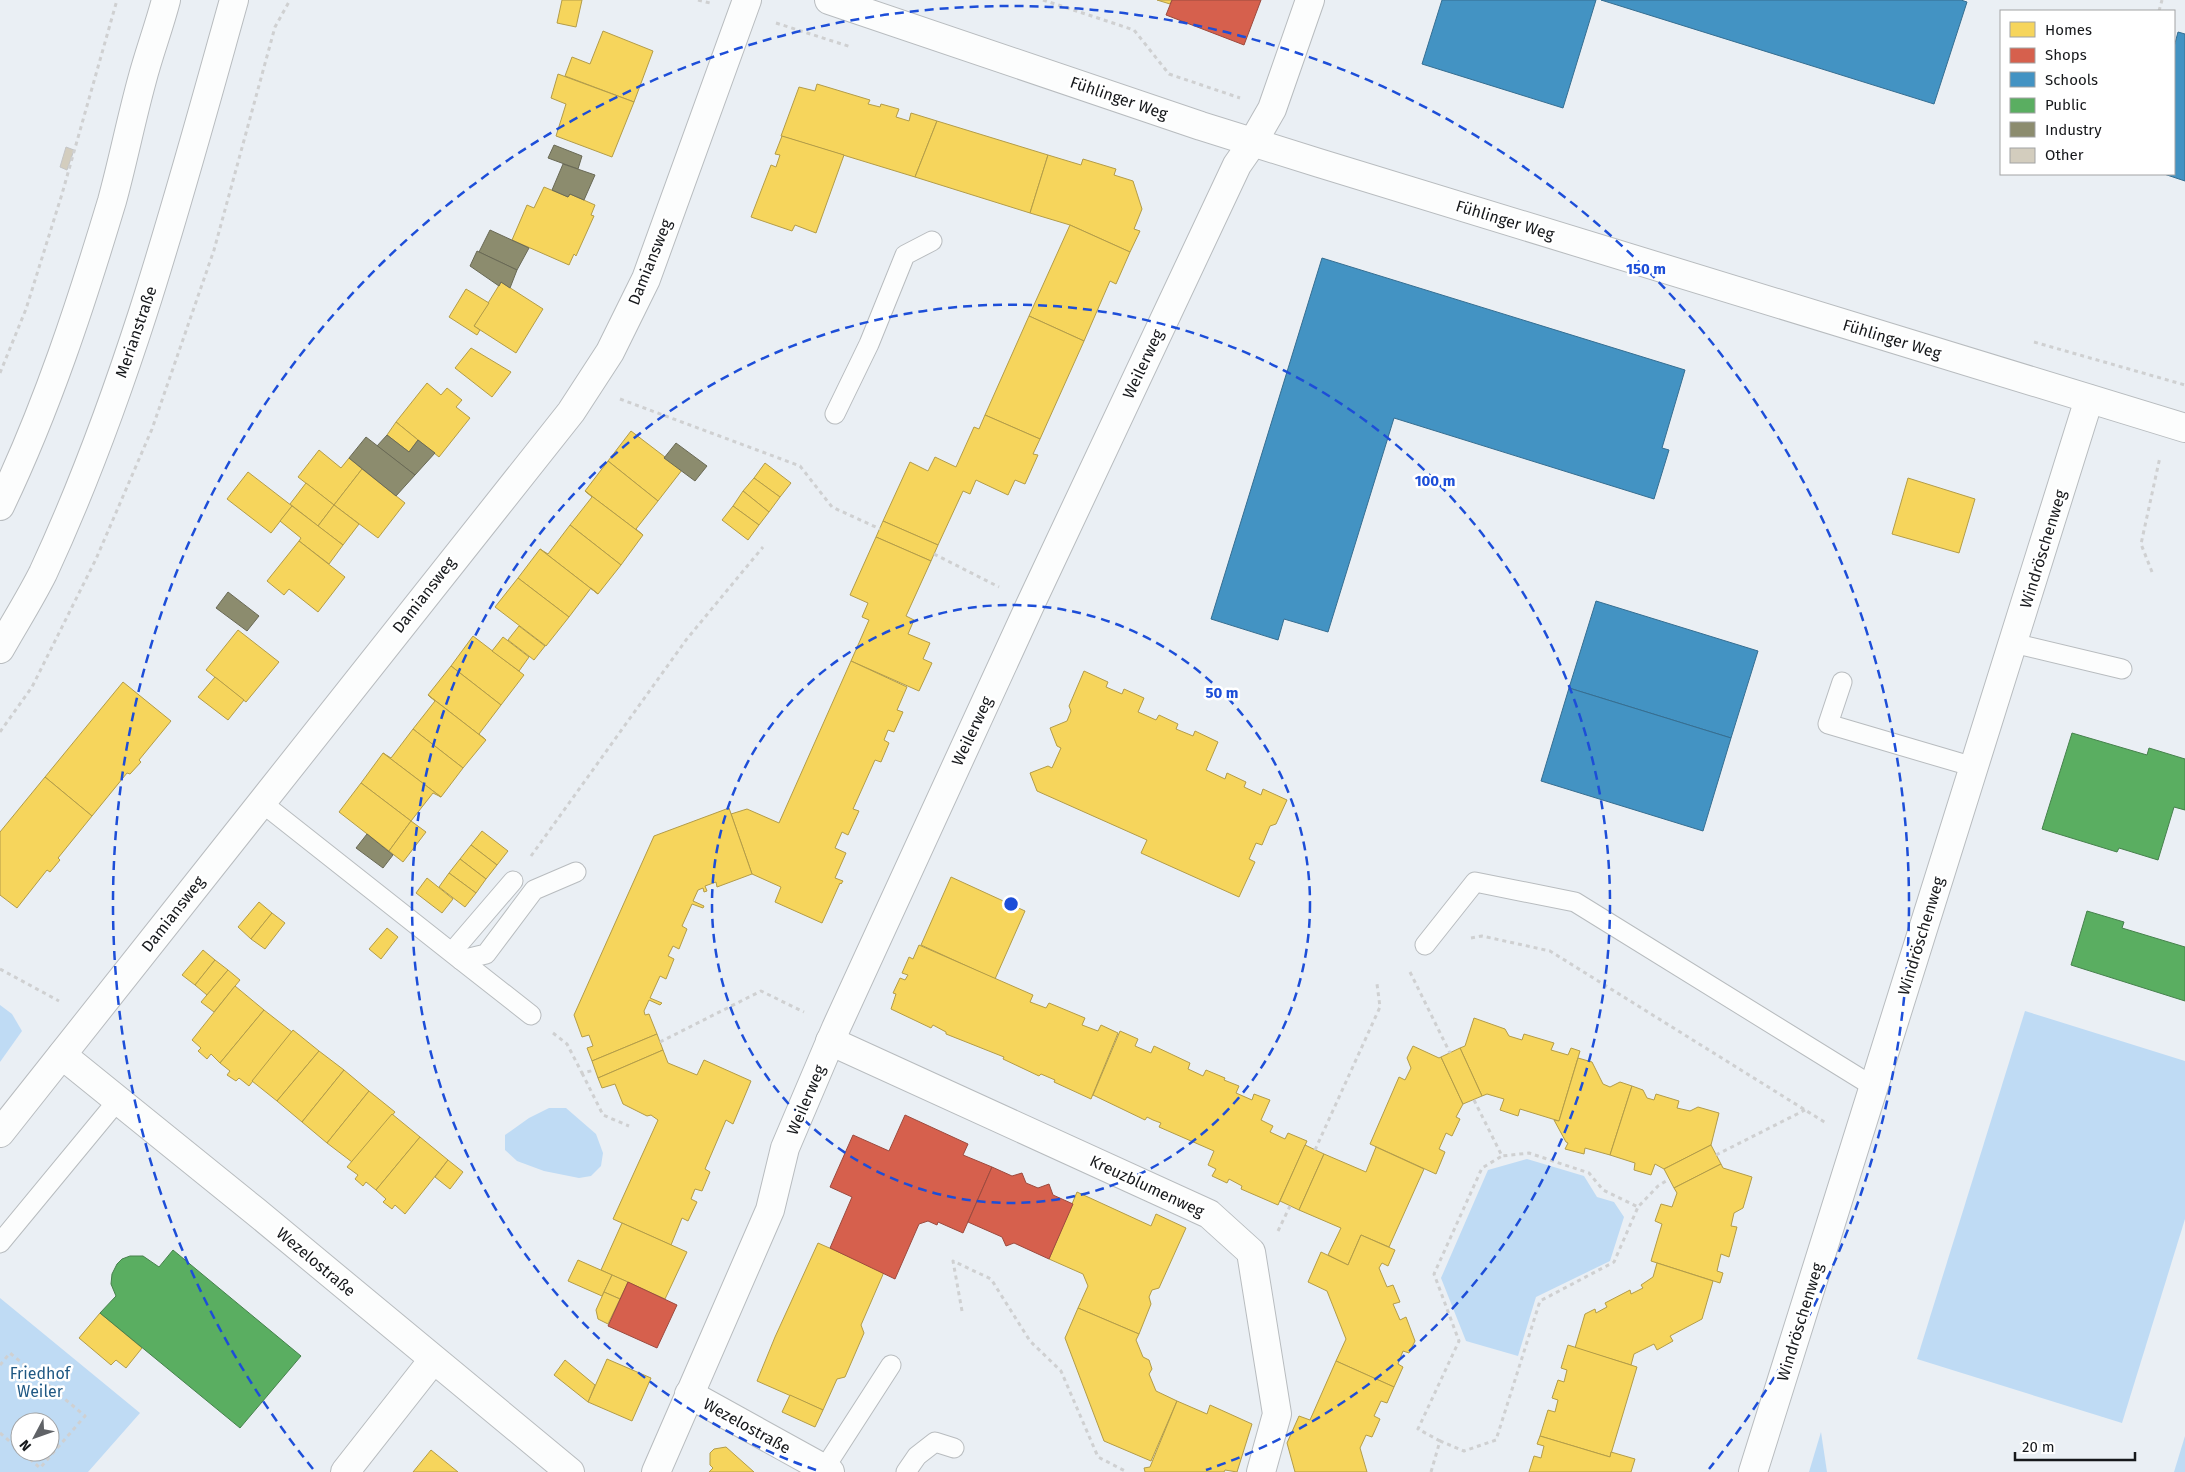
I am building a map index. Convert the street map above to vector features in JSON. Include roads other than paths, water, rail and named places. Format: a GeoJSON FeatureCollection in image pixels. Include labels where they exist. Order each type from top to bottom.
{"type":"FeatureCollection","features":[{"type":"Feature","properties":{"kind":"street"},"geometry":{"type":"LineString","coordinates":[[0,506],[22,458],[61,358],[88,278],[112,199],[142,79],[166,0]]}},
{"type":"Feature","properties":{"kind":"street","name":"Merianstraße"},"geometry":{"type":"LineString","coordinates":[[0,649],[42,574],[89,462],[135,338],[172,220],[234,0]]}},
{"type":"Feature","properties":{"kind":"street","name":"Damiansweg"},"geometry":{"type":"LineString","coordinates":[[0,1133],[570,412],[587,387],[610,352],[646,279],[747,0]]}},
{"type":"Feature","properties":{"kind":"street","name":"Fühlinger Weg"},"geometry":{"type":"LineString","coordinates":[[829,0],[1253,142],[2185,428]]}},
{"type":"Feature","properties":{"kind":"street","name":"Weilerweg"},"geometry":{"type":"LineString","coordinates":[[656,1472],[770,1210],[785,1148],[833,1035],[1031,603],[1237,165],[1272,109],[1310,0]]}},
{"type":"Feature","properties":{"kind":"street","name":"Windröschenweg"},"geometry":{"type":"LineString","coordinates":[[1753,1472],[2088,399]]}},
{"type":"Feature","properties":{"kind":"street","name":"Kreuzblumenweg"},"geometry":{"type":"LineString","coordinates":[[833,1035],[1209,1214],[1251,1252],[1277,1414],[1261,1472]]}},
{"type":"Feature","properties":{"kind":"street","name":"Wezelostraße"},"geometry":{"type":"LineString","coordinates":[[62,1055],[570,1472]]}},
{"type":"Feature","properties":{"kind":"street"},"geometry":{"type":"LineString","coordinates":[[345,1472],[433,1360]]}},
{"type":"Feature","properties":{"kind":"street","name":"Wezelostraße"},"geometry":{"type":"LineString","coordinates":[[690,1394],[827,1470]]}},
{"type":"Feature","properties":{"kind":"lane"},"geometry":{"type":"LineString","coordinates":[[835,414],[869,344],[905,255],[932,241]]}},
{"type":"Feature","properties":{"kind":"lane"},"geometry":{"type":"LineString","coordinates":[[2013,643],[2122,669]]}},
{"type":"Feature","properties":{"kind":"lane"},"geometry":{"type":"LineString","coordinates":[[1842,682],[1828,724],[1974,767]]}},
{"type":"Feature","properties":{"kind":"lane"},"geometry":{"type":"LineString","coordinates":[[261,802],[531,1015]]}},
{"type":"Feature","properties":{"kind":"lane"},"geometry":{"type":"LineString","coordinates":[[457,956],[486,954],[534,890],[576,872]]}},
{"type":"Feature","properties":{"kind":"lane"},"geometry":{"type":"LineString","coordinates":[[457,956],[513,881]]}},
{"type":"Feature","properties":{"kind":"lane"},"geometry":{"type":"LineString","coordinates":[[1424,946],[1475,882],[1575,902],[1874,1086]]}},
{"type":"Feature","properties":{"kind":"lane"},"geometry":{"type":"LineString","coordinates":[[0,1243],[118,1100]]}},
{"type":"Feature","properties":{"kind":"lane"},"geometry":{"type":"LineString","coordinates":[[827,1470],[891,1366]]}},
{"type":"Feature","properties":{"kind":"lane"},"geometry":{"type":"LineString","coordinates":[[906,1472],[917,1456],[935,1442],[954,1448]]}},
{"type":"Feature","properties":{"kind":"park label","name":"Friedhof Weiler"},"geometry":{"type":"Point","coordinates":[40,1382]}}]}
